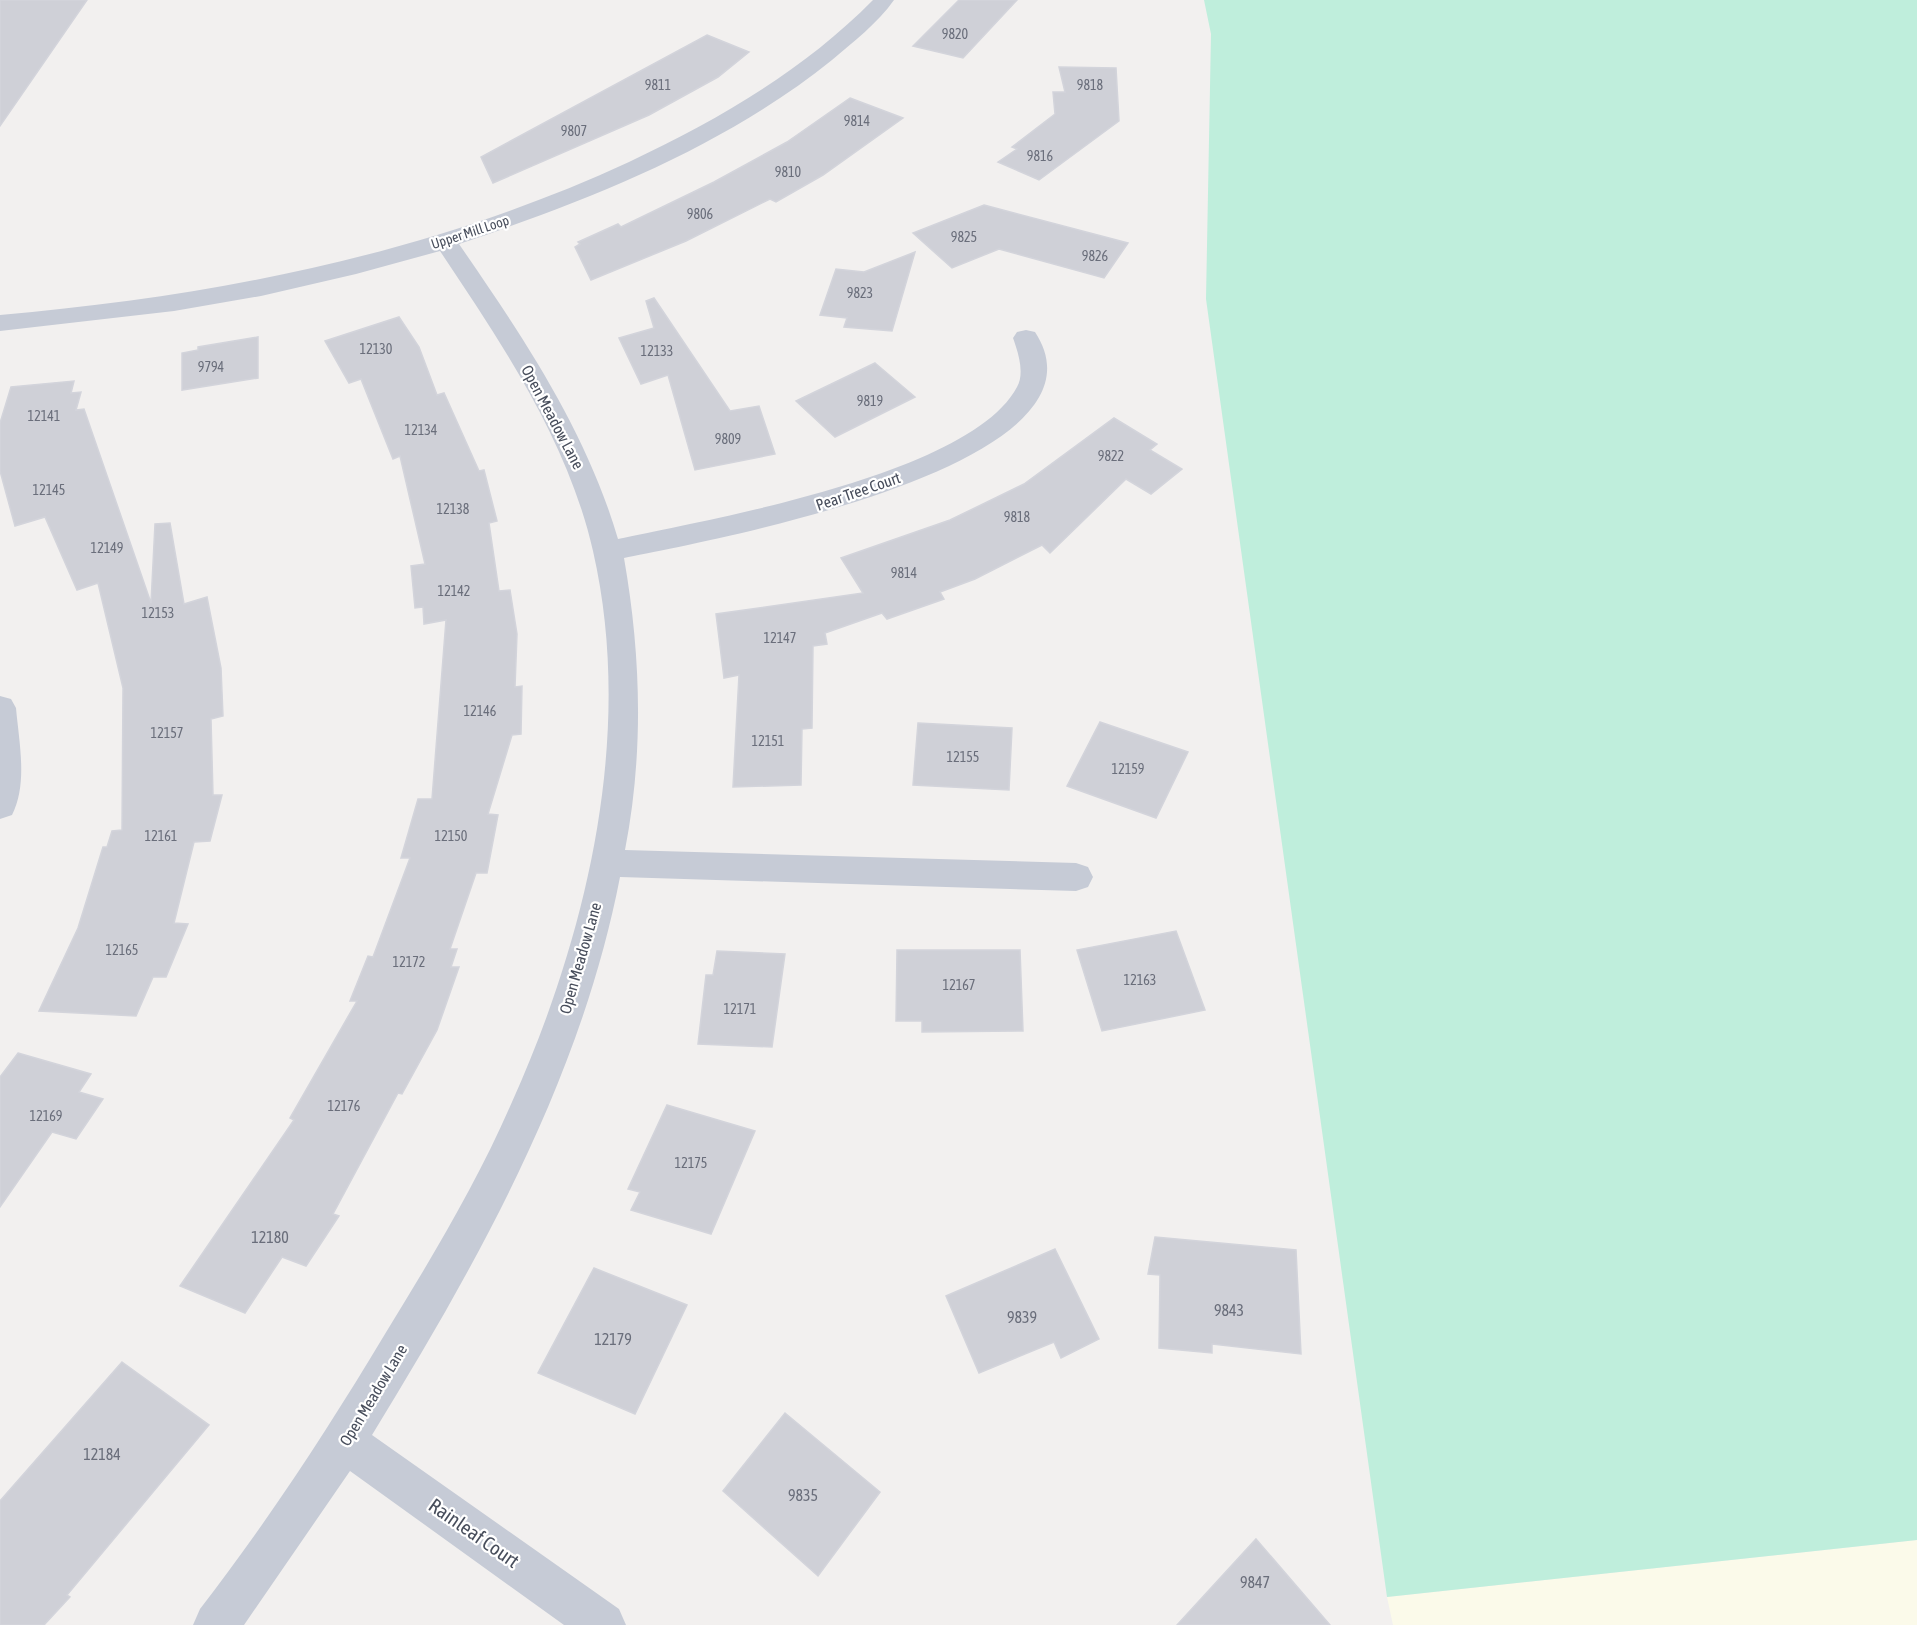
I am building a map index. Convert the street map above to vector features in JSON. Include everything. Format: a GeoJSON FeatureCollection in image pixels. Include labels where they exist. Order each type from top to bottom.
{"type":"FeatureCollection","features":[{"type":"Feature","properties":{"kind":"street","name":"Upper Mill Loop"},"geometry":{"type":"LineString","coordinates":[[0,323],[54,320],[153,307],[259,288],[362,264],[496,225],[580,192],[714,129],[752,107],[806,69],[852,32],[884,0]]}},
{"type":"Feature","properties":{"kind":"street","name":"Open Meadow Lane"},"geometry":{"type":"LineString","coordinates":[[216,1625],[254,1576],[345,1442],[467,1234],[530,1104],[575,985],[607,863],[622,757],[623,665],[608,551],[586,480],[556,416],[490,306],[445,241]]}},
{"type":"Feature","properties":{"kind":"street","name":"Pear Tree Court"},"geometry":{"type":"LineString","coordinates":[[608,551],[811,507],[887,482],[962,449],[1000,428],[1020,408],[1031,387],[1034,364],[1026,338]]}},
{"type":"Feature","properties":{"kind":"street"},"geometry":{"type":"LineString","coordinates":[[0,708],[5,770],[0,806]]}},
{"type":"Feature","properties":{"kind":"street"},"geometry":{"type":"LineString","coordinates":[[607,863],[1076,877]]}},
{"type":"Feature","properties":{"kind":"street","name":"Rainleaf Court"},"geometry":{"type":"LineString","coordinates":[[345,1442],[603,1625]]}},
{"type":"Feature","properties":{"kind":"shaded area"},"geometry":{"type":"Polygon","coordinates":[[[1917,1540],[1917,1625],[1393,1625],[1387,1597],[1917,1540]]]}},
{"type":"Feature","properties":{"kind":"green space"},"geometry":{"type":"Polygon","coordinates":[[[1204,0],[1917,0],[1917,1540],[1387,1597],[1206,299],[1211,34],[1204,0]]]}},
{"type":"Feature","properties":{"kind":"building"},"geometry":{"type":"Polygon","coordinates":[[[0,0],[87,0],[0,126],[0,0]]]}},
{"type":"Feature","properties":{"kind":"building"},"geometry":{"type":"Polygon","coordinates":[[[959,0],[1017,0],[963,58],[913,46],[959,0]]]}},
{"type":"Feature","properties":{"kind":"building"},"geometry":{"type":"Polygon","coordinates":[[[707,35],[749,52],[718,77],[649,115],[493,183],[481,157],[707,35]]]}},
{"type":"Feature","properties":{"kind":"building"},"geometry":{"type":"Polygon","coordinates":[[[1059,67],[1116,68],[1119,121],[1039,180],[998,162],[1017,149],[1012,147],[1055,114],[1053,92],[1065,92],[1059,67]]]}},
{"type":"Feature","properties":{"kind":"building"},"geometry":{"type":"Polygon","coordinates":[[[850,98],[903,118],[823,175],[776,202],[770,199],[686,241],[591,280],[575,247],[580,244],[578,242],[618,224],[621,227],[714,182],[787,142],[850,98]]]}},
{"type":"Feature","properties":{"kind":"building"},"geometry":{"type":"Polygon","coordinates":[[[984,205],[1128,243],[1104,278],[999,249],[952,268],[913,233],[984,205]]]}},
{"type":"Feature","properties":{"kind":"building"},"geometry":{"type":"Polygon","coordinates":[[[915,252],[892,331],[844,327],[847,318],[820,315],[836,269],[864,272],[915,252]]]}},
{"type":"Feature","properties":{"kind":"building"},"geometry":{"type":"Polygon","coordinates":[[[654,298],[730,411],[759,406],[775,454],[695,470],[668,375],[641,384],[619,338],[654,328],[646,301],[654,298]]]}},
{"type":"Feature","properties":{"kind":"building"},"geometry":{"type":"Polygon","coordinates":[[[399,317],[419,347],[437,395],[444,393],[479,471],[484,470],[497,521],[489,523],[499,591],[510,590],[517,634],[515,687],[522,686],[521,734],[512,735],[488,814],[498,815],[487,873],[476,873],[450,949],[457,949],[451,967],[459,967],[437,1030],[402,1094],[398,1093],[333,1214],[339,1216],[306,1266],[282,1257],[245,1313],[180,1286],[294,1120],[290,1118],[357,1001],[350,1001],[368,956],[373,957],[410,858],[401,858],[418,799],[432,799],[446,620],[424,624],[423,607],[415,608],[411,566],[425,564],[400,456],[393,459],[361,379],[349,383],[325,341],[399,317]]]}},
{"type":"Feature","properties":{"kind":"building"},"geometry":{"type":"Polygon","coordinates":[[[258,337],[258,378],[182,390],[182,353],[198,350],[198,347],[258,337]]]}},
{"type":"Feature","properties":{"kind":"building"},"geometry":{"type":"Polygon","coordinates":[[[875,363],[915,397],[835,437],[796,401],[875,363]]]}},
{"type":"Feature","properties":{"kind":"building"},"geometry":{"type":"Polygon","coordinates":[[[74,381],[71,393],[81,392],[76,410],[84,409],[151,603],[155,524],[170,523],[184,604],[207,597],[221,668],[223,716],[211,719],[213,795],[222,795],[210,841],[194,842],[174,923],[188,924],[166,977],[153,977],[136,1016],[39,1011],[78,928],[103,847],[107,847],[112,831],[122,830],[123,688],[98,583],[77,590],[45,517],[15,526],[0,471],[0,423],[11,387],[74,381]]]}},
{"type":"Feature","properties":{"kind":"building"},"geometry":{"type":"Polygon","coordinates":[[[1114,418],[1157,444],[1150,450],[1182,469],[1151,494],[1126,479],[1050,553],[1042,545],[975,579],[940,592],[944,599],[887,619],[882,613],[825,633],[827,644],[813,646],[812,728],[802,729],[801,785],[733,787],[739,675],[724,678],[716,614],[863,593],[841,558],[950,520],[1024,484],[1114,418]]]}},
{"type":"Feature","properties":{"kind":"building"},"geometry":{"type":"Polygon","coordinates":[[[1100,722],[1188,752],[1156,818],[1067,786],[1100,722]]]}},
{"type":"Feature","properties":{"kind":"building"},"geometry":{"type":"Polygon","coordinates":[[[918,723],[1012,728],[1009,790],[913,785],[918,723]]]}},
{"type":"Feature","properties":{"kind":"building"},"geometry":{"type":"Polygon","coordinates":[[[1176,931],[1205,1010],[1102,1031],[1077,950],[1176,931]]]}},
{"type":"Feature","properties":{"kind":"building"},"geometry":{"type":"Polygon","coordinates":[[[897,950],[1020,950],[1023,1031],[922,1032],[922,1021],[896,1021],[897,950]]]}},
{"type":"Feature","properties":{"kind":"building"},"geometry":{"type":"Polygon","coordinates":[[[717,951],[785,954],[772,1047],[698,1044],[706,975],[713,975],[717,951]]]}},
{"type":"Feature","properties":{"kind":"building"},"geometry":{"type":"Polygon","coordinates":[[[18,1053],[91,1074],[79,1092],[103,1099],[76,1139],[52,1132],[0,1207],[0,1077],[18,1053]]]}},
{"type":"Feature","properties":{"kind":"building"},"geometry":{"type":"Polygon","coordinates":[[[667,1105],[755,1131],[711,1234],[631,1210],[640,1192],[628,1189],[667,1105]]]}},
{"type":"Feature","properties":{"kind":"building"},"geometry":{"type":"Polygon","coordinates":[[[1155,1237],[1296,1250],[1301,1354],[1212,1344],[1212,1353],[1159,1348],[1160,1275],[1148,1274],[1155,1237]]]}},
{"type":"Feature","properties":{"kind":"building"},"geometry":{"type":"Polygon","coordinates":[[[1055,1249],[1099,1339],[1061,1358],[1054,1342],[979,1373],[946,1296],[1055,1249]]]}},
{"type":"Feature","properties":{"kind":"building"},"geometry":{"type":"Polygon","coordinates":[[[594,1268],[687,1305],[635,1414],[538,1373],[594,1268]]]}},
{"type":"Feature","properties":{"kind":"building"},"geometry":{"type":"Polygon","coordinates":[[[122,1362],[209,1425],[67,1595],[70,1597],[44,1625],[0,1625],[0,1501],[122,1362]]]}},
{"type":"Feature","properties":{"kind":"building"},"geometry":{"type":"Polygon","coordinates":[[[785,1413],[880,1492],[818,1576],[723,1491],[785,1413]]]}},
{"type":"Feature","properties":{"kind":"building"},"geometry":{"type":"Polygon","coordinates":[[[1256,1539],[1330,1625],[1177,1625],[1256,1539]]]}}]}
